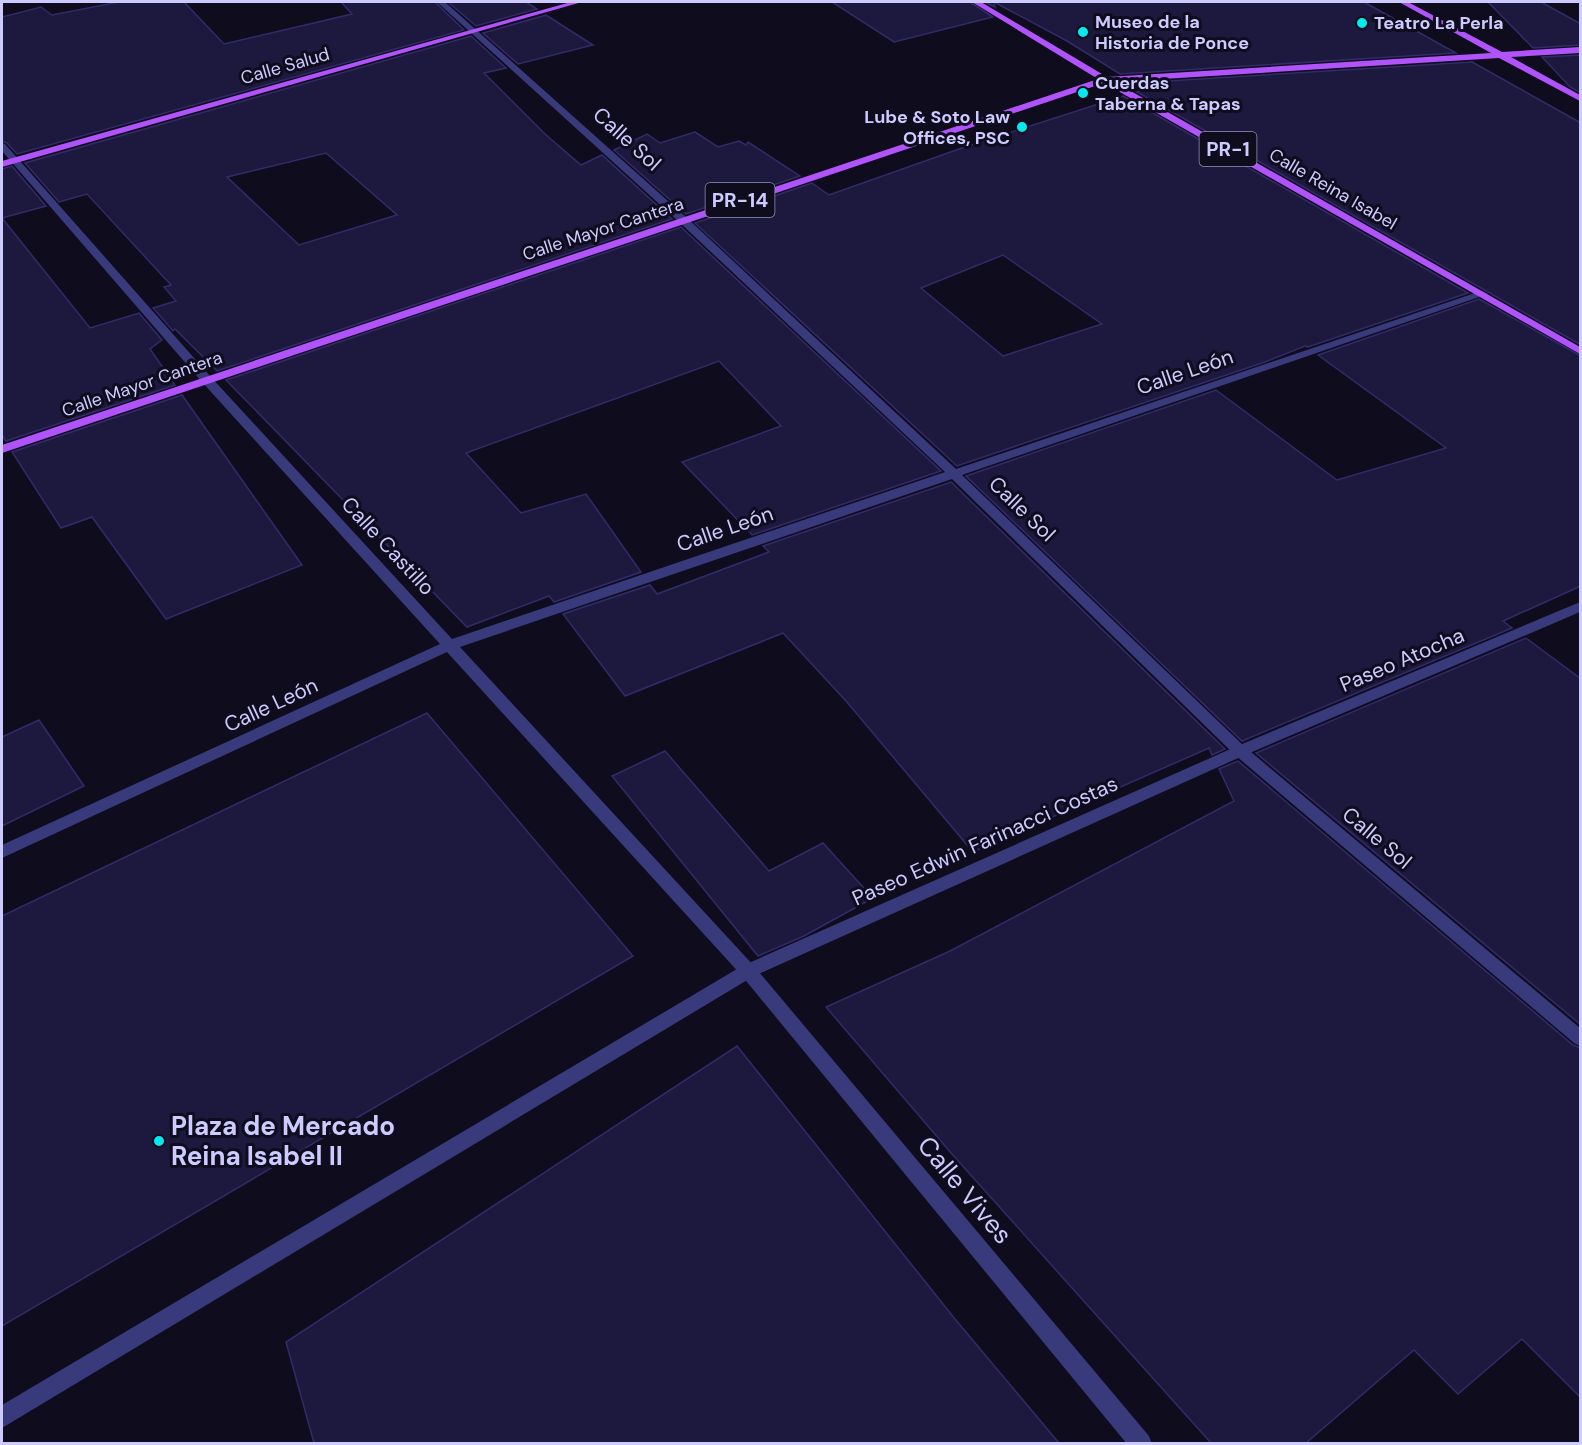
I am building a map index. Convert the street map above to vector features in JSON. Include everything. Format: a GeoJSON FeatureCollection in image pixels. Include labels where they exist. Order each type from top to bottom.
{"type":"FeatureCollection","features":[{"type":"Feature","properties":{"kind":"main road","name":"Calle Salud"},"geometry":{"type":"LineString","coordinates":[[8,162],[578,2]]}},
{"type":"Feature","properties":{"kind":"main road","name":"Calle Reina Isabel"},"geometry":{"type":"LineString","coordinates":[[976,2],[1105,80],[1581,351]]}},
{"type":"Feature","properties":{"kind":"main road"},"geometry":{"type":"LineString","coordinates":[[1404,2],[1581,98]]}},
{"type":"Feature","properties":{"kind":"main road","name":"Calle Mayor Cantera"},"geometry":{"type":"LineString","coordinates":[[2,449],[682,219],[1105,80],[1581,50]]}},
{"type":"Feature","properties":{"kind":"street","name":"Calle Sol"},"geometry":{"type":"LineString","coordinates":[[441,2],[682,219],[953,473],[1240,752],[1581,1038]]}},
{"type":"Feature","properties":{"kind":"street","name":"Calle Castillo"},"geometry":{"type":"LineString","coordinates":[[2,146],[8,162],[748,971]]}},
{"type":"Feature","properties":{"kind":"street","name":"Calle León"},"geometry":{"type":"LineString","coordinates":[[2,852],[450,645],[1482,294]]}},
{"type":"Feature","properties":{"kind":"street","name":"Paseo Atocha"},"geometry":{"type":"LineString","coordinates":[[1240,752],[1581,607]]}},
{"type":"Feature","properties":{"kind":"street","name":"Paseo Edwin Farinacci Costas"},"geometry":{"type":"LineString","coordinates":[[2,1417],[748,971],[1240,752]]}},
{"type":"Feature","properties":{"kind":"street","name":"Calle Vives"},"geometry":{"type":"LineString","coordinates":[[748,971],[1141,1443]]}},
{"type":"Feature","properties":{"kind":"building"},"geometry":{"type":"Polygon","coordinates":[[[119,2],[184,2],[224,44],[352,14],[341,2],[435,2],[464,30],[17,154],[2,141],[2,17],[41,7],[52,15],[119,2]]]}},
{"type":"Feature","properties":{"kind":"building"},"geometry":{"type":"Polygon","coordinates":[[[448,2],[526,2],[537,9],[476,26],[448,2]]]}},
{"type":"Feature","properties":{"kind":"building"},"geometry":{"type":"Polygon","coordinates":[[[832,2],[970,2],[993,17],[894,42],[832,2]]]}},
{"type":"Feature","properties":{"kind":"building"},"geometry":{"type":"Polygon","coordinates":[[[994,2],[1364,2],[1456,53],[1120,74],[1067,41],[994,2]]]}},
{"type":"Feature","properties":{"kind":"building"},"geometry":{"type":"Polygon","coordinates":[[[1488,2],[1541,2],[1581,24],[1581,45],[1533,48],[1488,2]]]}},
{"type":"Feature","properties":{"kind":"building"},"geometry":{"type":"Polygon","coordinates":[[[546,15],[593,45],[518,64],[483,33],[546,15]]]}},
{"type":"Feature","properties":{"kind":"building"},"geometry":{"type":"Polygon","coordinates":[[[471,36],[506,68],[484,73],[545,134],[581,165],[602,155],[672,219],[217,371],[175,329],[173,331],[153,308],[176,301],[164,287],[171,285],[87,194],[59,202],[25,163],[471,36]],[[326,153],[227,177],[299,245],[397,215],[326,153]]]}},
{"type":"Feature","properties":{"kind":"building"},"geometry":{"type":"Polygon","coordinates":[[[1581,55],[1581,93],[1570,87],[1542,57],[1581,55]]]}},
{"type":"Feature","properties":{"kind":"building"},"geometry":{"type":"Polygon","coordinates":[[[1472,62],[1581,123],[1581,345],[1137,92],[1145,89],[1135,83],[1472,62]]]}},
{"type":"Feature","properties":{"kind":"building"},"geometry":{"type":"Polygon","coordinates":[[[1123,96],[1468,293],[1308,347],[1305,346],[1265,362],[957,466],[695,223],[812,183],[829,195],[959,149],[1123,96]],[[1003,255],[921,288],[1003,356],[1102,324],[1003,255]]]}},
{"type":"Feature","properties":{"kind":"building"},"geometry":{"type":"Polygon","coordinates":[[[695,132],[718,147],[739,141],[746,145],[748,142],[800,176],[686,214],[614,150],[647,134],[660,143],[695,132]]]}},
{"type":"Feature","properties":{"kind":"building"},"geometry":{"type":"Polygon","coordinates":[[[12,166],[46,206],[2,218],[2,169],[12,166]]]}},
{"type":"Feature","properties":{"kind":"building"},"geometry":{"type":"Polygon","coordinates":[[[2,218],[90,328],[139,313],[162,340],[150,349],[175,385],[6,441],[2,435],[2,218]]]}},
{"type":"Feature","properties":{"kind":"building"},"geometry":{"type":"Polygon","coordinates":[[[681,227],[941,471],[752,535],[682,462],[781,426],[719,361],[466,453],[521,513],[586,494],[641,572],[554,602],[549,596],[467,627],[226,380],[681,227]]]}},
{"type":"Feature","properties":{"kind":"building"},"geometry":{"type":"Polygon","coordinates":[[[1479,299],[1581,356],[1581,586],[1503,621],[1512,628],[1242,741],[966,476],[1216,390],[1337,480],[1446,448],[1318,355],[1479,299]]]}},
{"type":"Feature","properties":{"kind":"building"},"geometry":{"type":"Polygon","coordinates":[[[182,395],[302,565],[166,619],[92,517],[61,528],[12,452],[182,395]]]}},
{"type":"Feature","properties":{"kind":"building"},"geometry":{"type":"Polygon","coordinates":[[[951,482],[1225,749],[1212,755],[1209,748],[973,852],[846,701],[783,633],[625,696],[563,614],[650,585],[657,594],[769,552],[763,546],[951,482]]]}},
{"type":"Feature","properties":{"kind":"building"},"geometry":{"type":"Polygon","coordinates":[[[1526,638],[1581,679],[1581,1025],[1256,753],[1526,638]]]}},
{"type":"Feature","properties":{"kind":"building","name":"Plaza de Mercado Reina Isabel II"},"geometry":{"type":"Polygon","coordinates":[[[427,713],[633,956],[2,1326],[2,916],[427,713]]]}},
{"type":"Feature","properties":{"kind":"building"},"geometry":{"type":"Polygon","coordinates":[[[39,720],[84,786],[2,826],[2,737],[39,720]]]}},
{"type":"Feature","properties":{"kind":"building"},"geometry":{"type":"Polygon","coordinates":[[[665,751],[769,871],[823,843],[873,898],[804,936],[758,956],[612,776],[665,751]]]}},
{"type":"Feature","properties":{"kind":"building"},"geometry":{"type":"Polygon","coordinates":[[[1238,761],[1573,1045],[1581,1048],[1581,1398],[1522,1339],[1458,1394],[1414,1350],[1306,1443],[1211,1443],[951,1153],[826,1007],[950,951],[1234,801],[1219,769],[1238,761]]]}},
{"type":"Feature","properties":{"kind":"building"},"geometry":{"type":"Polygon","coordinates":[[[737,1046],[955,1319],[1059,1443],[314,1443],[286,1342],[737,1046]]]}},
{"type":"Feature","properties":{"kind":"place","name":"Teatro La Perla"},"geometry":{"type":"Point","coordinates":[1362,23]}},
{"type":"Feature","properties":{"kind":"place","name":"Museo de la Historia de Ponce"},"geometry":{"type":"Point","coordinates":[1083,32]}},
{"type":"Feature","properties":{"kind":"place","name":"Cuerdas Taberna & Tapas"},"geometry":{"type":"Point","coordinates":[1083,93]}},
{"type":"Feature","properties":{"kind":"place","name":"Lube & Soto Law Offices, PSC"},"geometry":{"type":"Point","coordinates":[1022,127]}},
{"type":"Feature","properties":{"kind":"place","name":"Plaza de Mercado Reina Isabel II"},"geometry":{"type":"Point","coordinates":[159,1141]}}]}
